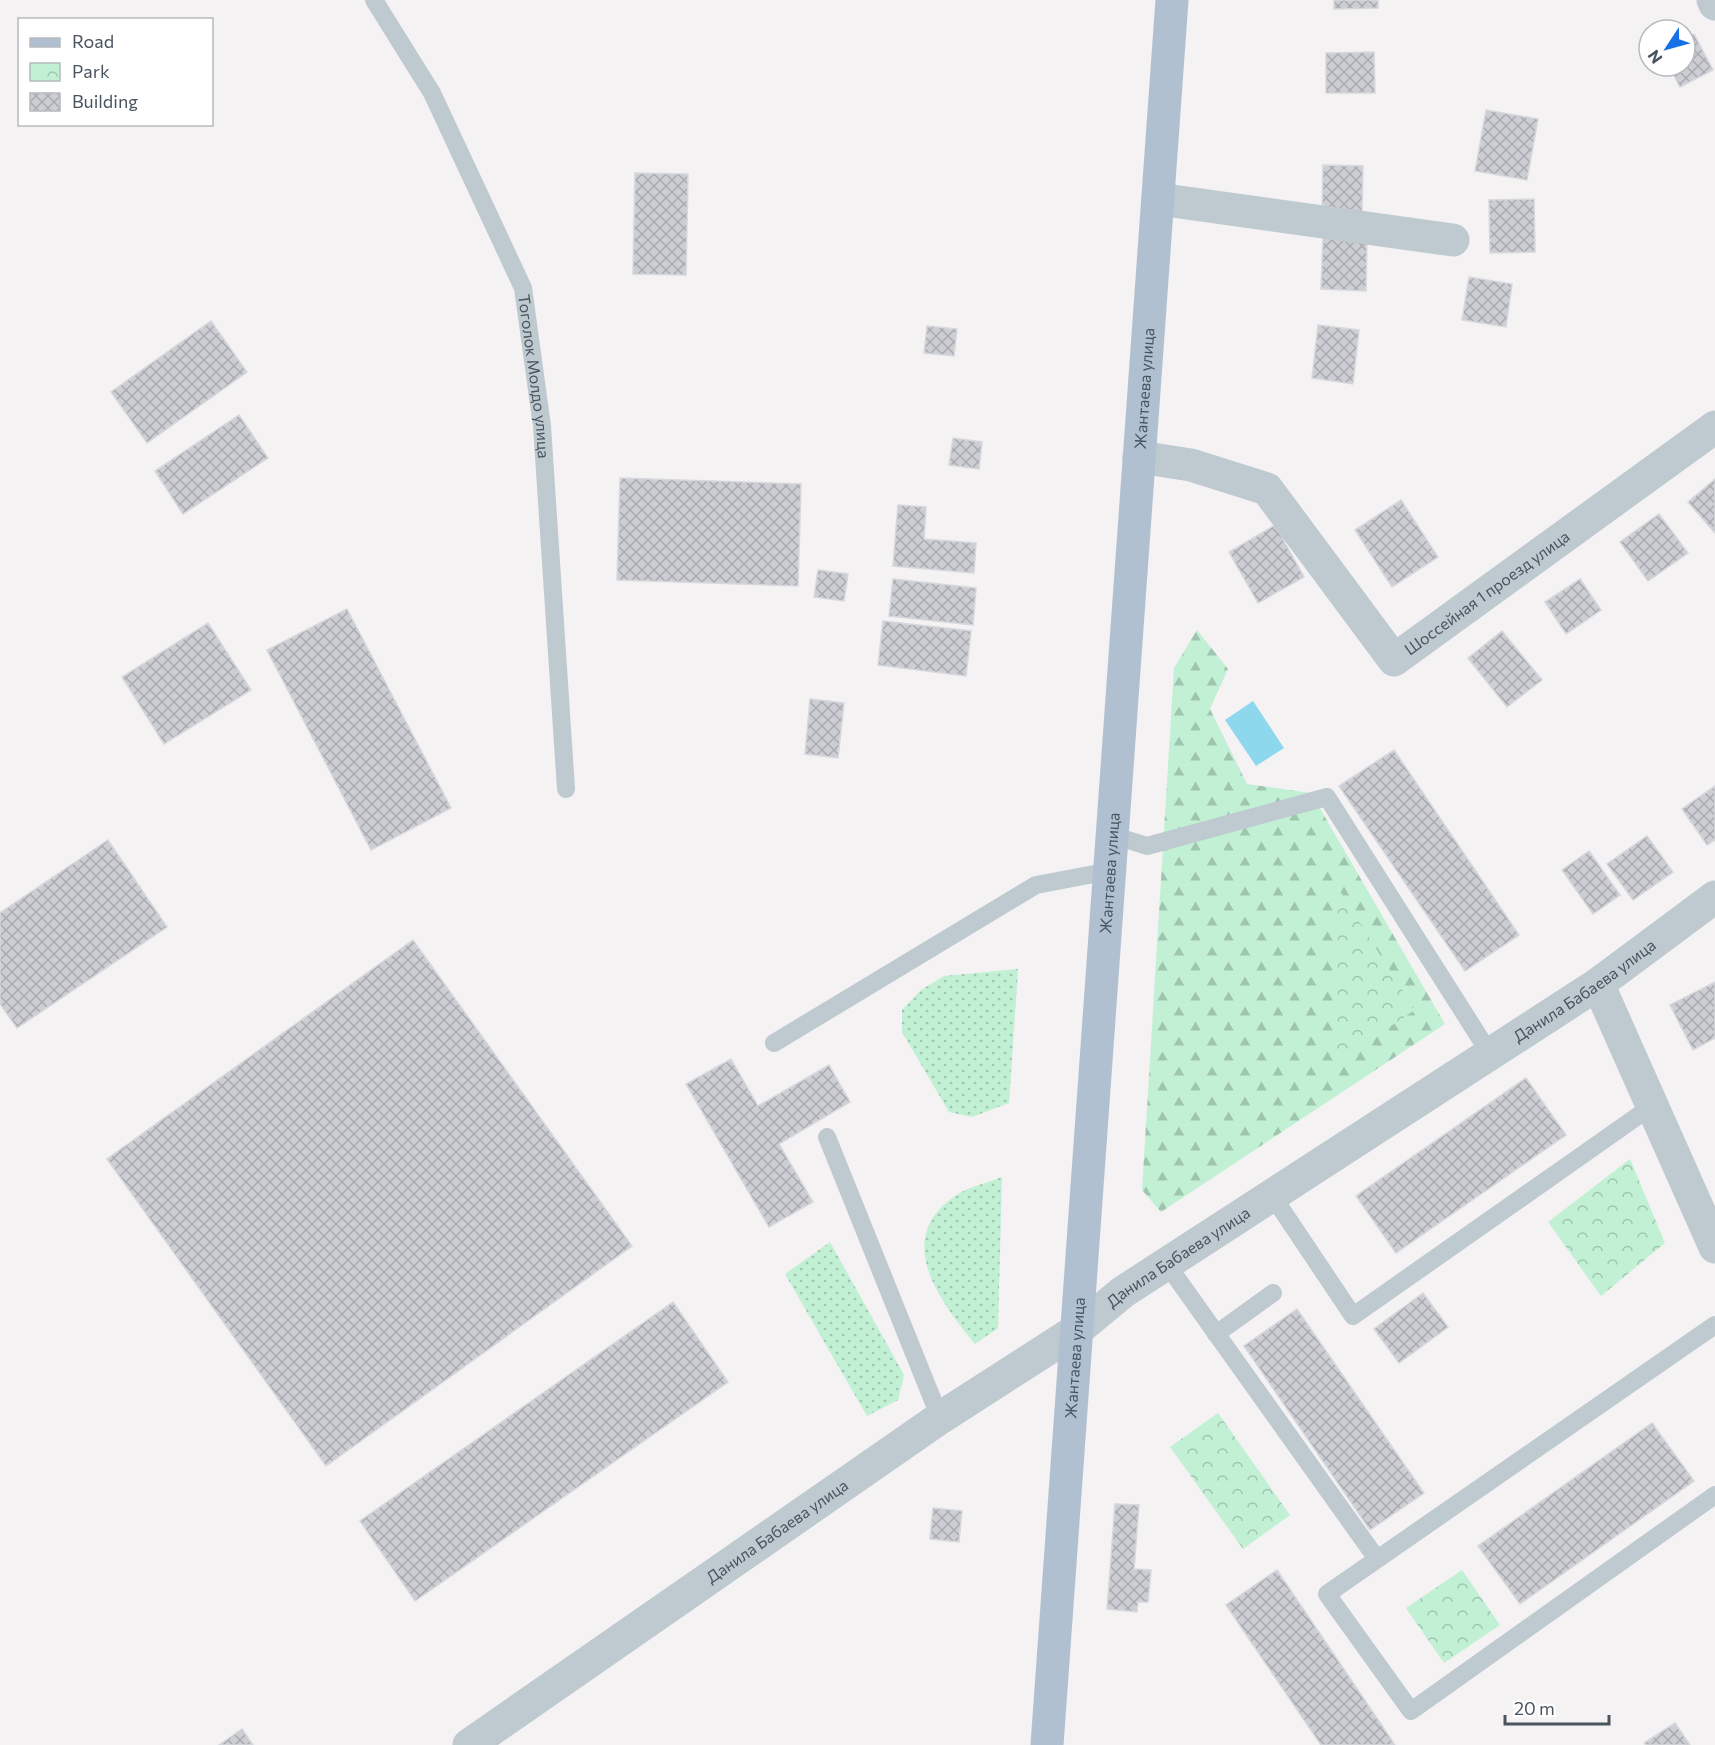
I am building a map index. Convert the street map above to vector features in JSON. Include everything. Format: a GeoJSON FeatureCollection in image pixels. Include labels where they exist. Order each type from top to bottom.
{"type":"FeatureCollection","features":[{"type":"Feature","properties":{"kind":"main road","name":"Жантаева улица"},"geometry":{"type":"LineString","coordinates":[[1047,1745],[1172,0]]}},
{"type":"Feature","properties":{"kind":"street"},"geometry":{"type":"LineString","coordinates":[[1713,0],[1715,4]]}},
{"type":"Feature","properties":{"kind":"street"},"geometry":{"type":"LineString","coordinates":[[1158,199],[1453,240]]}},
{"type":"Feature","properties":{"kind":"street","name":"Шоссейная 1 проезд улица"},"geometry":{"type":"LineString","coordinates":[[1139,457],[1191,465],[1268,489],[1394,660],[1715,427]]}},
{"type":"Feature","properties":{"kind":"street","name":"Данила Бабаева улица"},"geometry":{"type":"LineString","coordinates":[[469,1745],[940,1418],[1077,1330],[1123,1292],[1598,984],[1715,897]]}},
{"type":"Feature","properties":{"kind":"street"},"geometry":{"type":"LineString","coordinates":[[1598,984],[1715,1247]]}},
{"type":"Feature","properties":{"kind":"lane","name":"Тоголок Молдо улица"},"geometry":{"type":"LineString","coordinates":[[374,0],[432,93],[523,288],[542,426],[566,789]]}},
{"type":"Feature","properties":{"kind":"lane"},"geometry":{"type":"LineString","coordinates":[[1112,835],[1147,846],[1327,797],[1490,1054]]}},
{"type":"Feature","properties":{"kind":"lane"},"geometry":{"type":"LineString","coordinates":[[774,1042],[1036,885],[1110,871]]}},
{"type":"Feature","properties":{"kind":"lane"},"geometry":{"type":"LineString","coordinates":[[1272,1196],[1353,1316],[1652,1106]]}},
{"type":"Feature","properties":{"kind":"lane"},"geometry":{"type":"LineString","coordinates":[[827,1137],[940,1418]]}},
{"type":"Feature","properties":{"kind":"lane"},"geometry":{"type":"LineString","coordinates":[[1167,1263],[1377,1560]]}},
{"type":"Feature","properties":{"kind":"lane"},"geometry":{"type":"LineString","coordinates":[[1216,1334],[1273,1293]]}},
{"type":"Feature","properties":{"kind":"lane"},"geometry":{"type":"LineString","coordinates":[[1715,1325],[1327,1594],[1411,1711],[1715,1495]]}},
{"type":"Feature","properties":{"kind":"green space"},"geometry":{"type":"Polygon","coordinates":[[[1197,630],[1228,669],[1210,709],[1247,784],[1311,793],[1445,1024],[1161,1212],[1142,1190],[1174,668],[1197,630]]]}},
{"type":"Feature","properties":{"kind":"green space"},"geometry":{"type":"Polygon","coordinates":[[[1338,888],[1415,1010],[1337,1062],[1338,888]]]}},
{"type":"Feature","properties":{"kind":"green space"},"geometry":{"type":"Polygon","coordinates":[[[1018,969],[1009,1103],[972,1117],[949,1112],[902,1032],[902,1010],[921,990],[944,976],[1018,969]]]}},
{"type":"Feature","properties":{"kind":"green space"},"geometry":{"type":"Polygon","coordinates":[[[1630,1159],[1665,1243],[1601,1296],[1548,1222],[1630,1159]]]}},
{"type":"Feature","properties":{"kind":"green space"},"geometry":{"type":"Polygon","coordinates":[[[1002,1177],[998,1328],[975,1344],[948,1309],[928,1270],[924,1250],[927,1231],[936,1213],[955,1196],[1002,1177]]]}},
{"type":"Feature","properties":{"kind":"green space"},"geometry":{"type":"Polygon","coordinates":[[[830,1242],[904,1375],[898,1400],[867,1416],[785,1274],[830,1242]]]}},
{"type":"Feature","properties":{"kind":"green space"},"geometry":{"type":"Polygon","coordinates":[[[1218,1413],[1290,1515],[1243,1549],[1170,1447],[1218,1413]]]}},
{"type":"Feature","properties":{"kind":"green space"},"geometry":{"type":"Polygon","coordinates":[[[1462,1570],[1500,1625],[1444,1663],[1406,1608],[1462,1570]]]}},
{"type":"Feature","properties":{"kind":"water"},"geometry":{"type":"Polygon","coordinates":[[[1253,701],[1284,748],[1256,766],[1225,720],[1253,701]]]}},
{"type":"Feature","properties":{"kind":"building"},"geometry":{"type":"Polygon","coordinates":[[[1334,0],[1378,0],[1378,8],[1334,9],[1334,0]]]}},
{"type":"Feature","properties":{"kind":"building"},"geometry":{"type":"Polygon","coordinates":[[[1697,40],[1713,70],[1680,87],[1675,78],[1697,78],[1697,40]]]}},
{"type":"Feature","properties":{"kind":"building"},"geometry":{"type":"Polygon","coordinates":[[[1374,52],[1375,93],[1326,93],[1326,53],[1374,52]]]}},
{"type":"Feature","properties":{"kind":"building"},"geometry":{"type":"Polygon","coordinates":[[[1486,110],[1538,119],[1527,180],[1475,171],[1486,110]]]}},
{"type":"Feature","properties":{"kind":"building"},"geometry":{"type":"Polygon","coordinates":[[[1323,165],[1363,166],[1362,212],[1322,211],[1323,165]]]}},
{"type":"Feature","properties":{"kind":"building"},"geometry":{"type":"Polygon","coordinates":[[[635,173],[688,174],[686,275],[633,274],[635,173]]]}},
{"type":"Feature","properties":{"kind":"building"},"geometry":{"type":"Polygon","coordinates":[[[1534,199],[1535,252],[1490,253],[1489,200],[1534,199]]]}},
{"type":"Feature","properties":{"kind":"building"},"geometry":{"type":"Polygon","coordinates":[[[1323,237],[1367,239],[1366,291],[1321,289],[1323,237]]]}},
{"type":"Feature","properties":{"kind":"building"},"geometry":{"type":"Polygon","coordinates":[[[1469,277],[1512,284],[1506,327],[1462,320],[1469,277]]]}},
{"type":"Feature","properties":{"kind":"building"},"geometry":{"type":"Polygon","coordinates":[[[211,321],[247,372],[147,443],[111,392],[211,321]]]}},
{"type":"Feature","properties":{"kind":"building"},"geometry":{"type":"Polygon","coordinates":[[[1318,325],[1359,330],[1353,384],[1312,378],[1318,325]]]}},
{"type":"Feature","properties":{"kind":"building"},"geometry":{"type":"Polygon","coordinates":[[[927,326],[957,329],[954,356],[924,353],[927,326]]]}},
{"type":"Feature","properties":{"kind":"building"},"geometry":{"type":"Polygon","coordinates":[[[239,415],[268,458],[183,514],[155,471],[239,415]]]}},
{"type":"Feature","properties":{"kind":"building"},"geometry":{"type":"Polygon","coordinates":[[[953,438],[982,442],[979,469],[949,465],[953,438]]]}},
{"type":"Feature","properties":{"kind":"building"},"geometry":{"type":"Polygon","coordinates":[[[620,478],[801,484],[798,586],[617,580],[620,478]]]}},
{"type":"Feature","properties":{"kind":"building"},"geometry":{"type":"Polygon","coordinates":[[[1715,479],[1715,533],[1688,502],[1715,479]]]}},
{"type":"Feature","properties":{"kind":"building"},"geometry":{"type":"Polygon","coordinates":[[[1401,500],[1438,557],[1392,587],[1355,530],[1401,500]]]}},
{"type":"Feature","properties":{"kind":"building"},"geometry":{"type":"Polygon","coordinates":[[[898,505],[926,507],[924,539],[976,543],[974,573],[893,566],[898,505]]]}},
{"type":"Feature","properties":{"kind":"building"},"geometry":{"type":"Polygon","coordinates":[[[1659,514],[1688,553],[1648,581],[1620,542],[1659,514]]]}},
{"type":"Feature","properties":{"kind":"building"},"geometry":{"type":"Polygon","coordinates":[[[1275,525],[1304,577],[1258,603],[1229,552],[1275,525]]]}},
{"type":"Feature","properties":{"kind":"building"},"geometry":{"type":"Polygon","coordinates":[[[818,570],[848,574],[844,601],[814,597],[818,570]]]}},
{"type":"Feature","properties":{"kind":"building"},"geometry":{"type":"Polygon","coordinates":[[[893,579],[976,588],[973,625],[889,616],[893,579]]]}},
{"type":"Feature","properties":{"kind":"building"},"geometry":{"type":"Polygon","coordinates":[[[1580,579],[1601,610],[1566,634],[1545,602],[1580,579]]]}},
{"type":"Feature","properties":{"kind":"building"},"geometry":{"type":"Polygon","coordinates":[[[347,609],[451,808],[371,850],[267,650],[347,609]]]}},
{"type":"Feature","properties":{"kind":"building"},"geometry":{"type":"Polygon","coordinates":[[[883,621],[971,631],[966,676],[878,665],[883,621]]]}},
{"type":"Feature","properties":{"kind":"building"},"geometry":{"type":"Polygon","coordinates":[[[208,623],[251,690],[164,744],[122,677],[208,623]]]}},
{"type":"Feature","properties":{"kind":"building"},"geometry":{"type":"Polygon","coordinates":[[[1502,631],[1542,680],[1507,707],[1468,658],[1502,631]]]}},
{"type":"Feature","properties":{"kind":"building"},"geometry":{"type":"Polygon","coordinates":[[[810,699],[844,703],[838,758],[805,754],[810,699]]]}},
{"type":"Feature","properties":{"kind":"building"},"geometry":{"type":"Polygon","coordinates":[[[1394,750],[1519,935],[1465,971],[1339,786],[1394,750]]]}},
{"type":"Feature","properties":{"kind":"building"},"geometry":{"type":"Polygon","coordinates":[[[1715,786],[1715,840],[1707,845],[1682,809],[1715,786]]]}},
{"type":"Feature","properties":{"kind":"building"},"geometry":{"type":"Polygon","coordinates":[[[1647,836],[1673,872],[1633,900],[1607,864],[1647,836]]]}},
{"type":"Feature","properties":{"kind":"building"},"geometry":{"type":"Polygon","coordinates":[[[108,840],[167,927],[17,1028],[0,1004],[0,913],[108,840]]]}},
{"type":"Feature","properties":{"kind":"building"},"geometry":{"type":"Polygon","coordinates":[[[1589,851],[1620,895],[1593,914],[1562,870],[1589,851]]]}},
{"type":"Feature","properties":{"kind":"building"},"geometry":{"type":"Polygon","coordinates":[[[413,940],[632,1246],[326,1466],[107,1159],[413,940]]]}},
{"type":"Feature","properties":{"kind":"building"},"geometry":{"type":"Polygon","coordinates":[[[1715,982],[1715,1038],[1693,1050],[1670,1005],[1715,982]]]}},
{"type":"Feature","properties":{"kind":"building"},"geometry":{"type":"Polygon","coordinates":[[[731,1059],[758,1106],[829,1065],[850,1102],[779,1144],[813,1202],[769,1227],[686,1084],[731,1059]]]}},
{"type":"Feature","properties":{"kind":"building"},"geometry":{"type":"Polygon","coordinates":[[[1526,1078],[1566,1135],[1396,1253],[1356,1196],[1526,1078]]]}},
{"type":"Feature","properties":{"kind":"building"},"geometry":{"type":"Polygon","coordinates":[[[1423,1293],[1448,1327],[1399,1363],[1374,1329],[1423,1293]]]}},
{"type":"Feature","properties":{"kind":"building"},"geometry":{"type":"Polygon","coordinates":[[[673,1302],[728,1382],[415,1601],[360,1521],[673,1302]]]}},
{"type":"Feature","properties":{"kind":"building"},"geometry":{"type":"Polygon","coordinates":[[[1297,1309],[1424,1493],[1370,1530],[1244,1346],[1297,1309]]]}},
{"type":"Feature","properties":{"kind":"building"},"geometry":{"type":"Polygon","coordinates":[[[1652,1423],[1694,1481],[1520,1604],[1478,1546],[1652,1423]]]}},
{"type":"Feature","properties":{"kind":"building"},"geometry":{"type":"Polygon","coordinates":[[[1115,1504],[1139,1505],[1134,1569],[1151,1570],[1148,1602],[1138,1602],[1137,1612],[1107,1609],[1115,1504]]]}},
{"type":"Feature","properties":{"kind":"building"},"geometry":{"type":"Polygon","coordinates":[[[933,1508],[962,1511],[959,1542],[930,1539],[933,1508]]]}},
{"type":"Feature","properties":{"kind":"building"},"geometry":{"type":"Polygon","coordinates":[[[1277,1570],[1395,1745],[1321,1745],[1226,1605],[1277,1570]]]}},
{"type":"Feature","properties":{"kind":"building"},"geometry":{"type":"Polygon","coordinates":[[[1675,1723],[1690,1745],[1646,1745],[1644,1743],[1675,1723]]]}},
{"type":"Feature","properties":{"kind":"building"},"geometry":{"type":"Polygon","coordinates":[[[242,1729],[253,1745],[219,1745],[242,1729]]]}}]}
